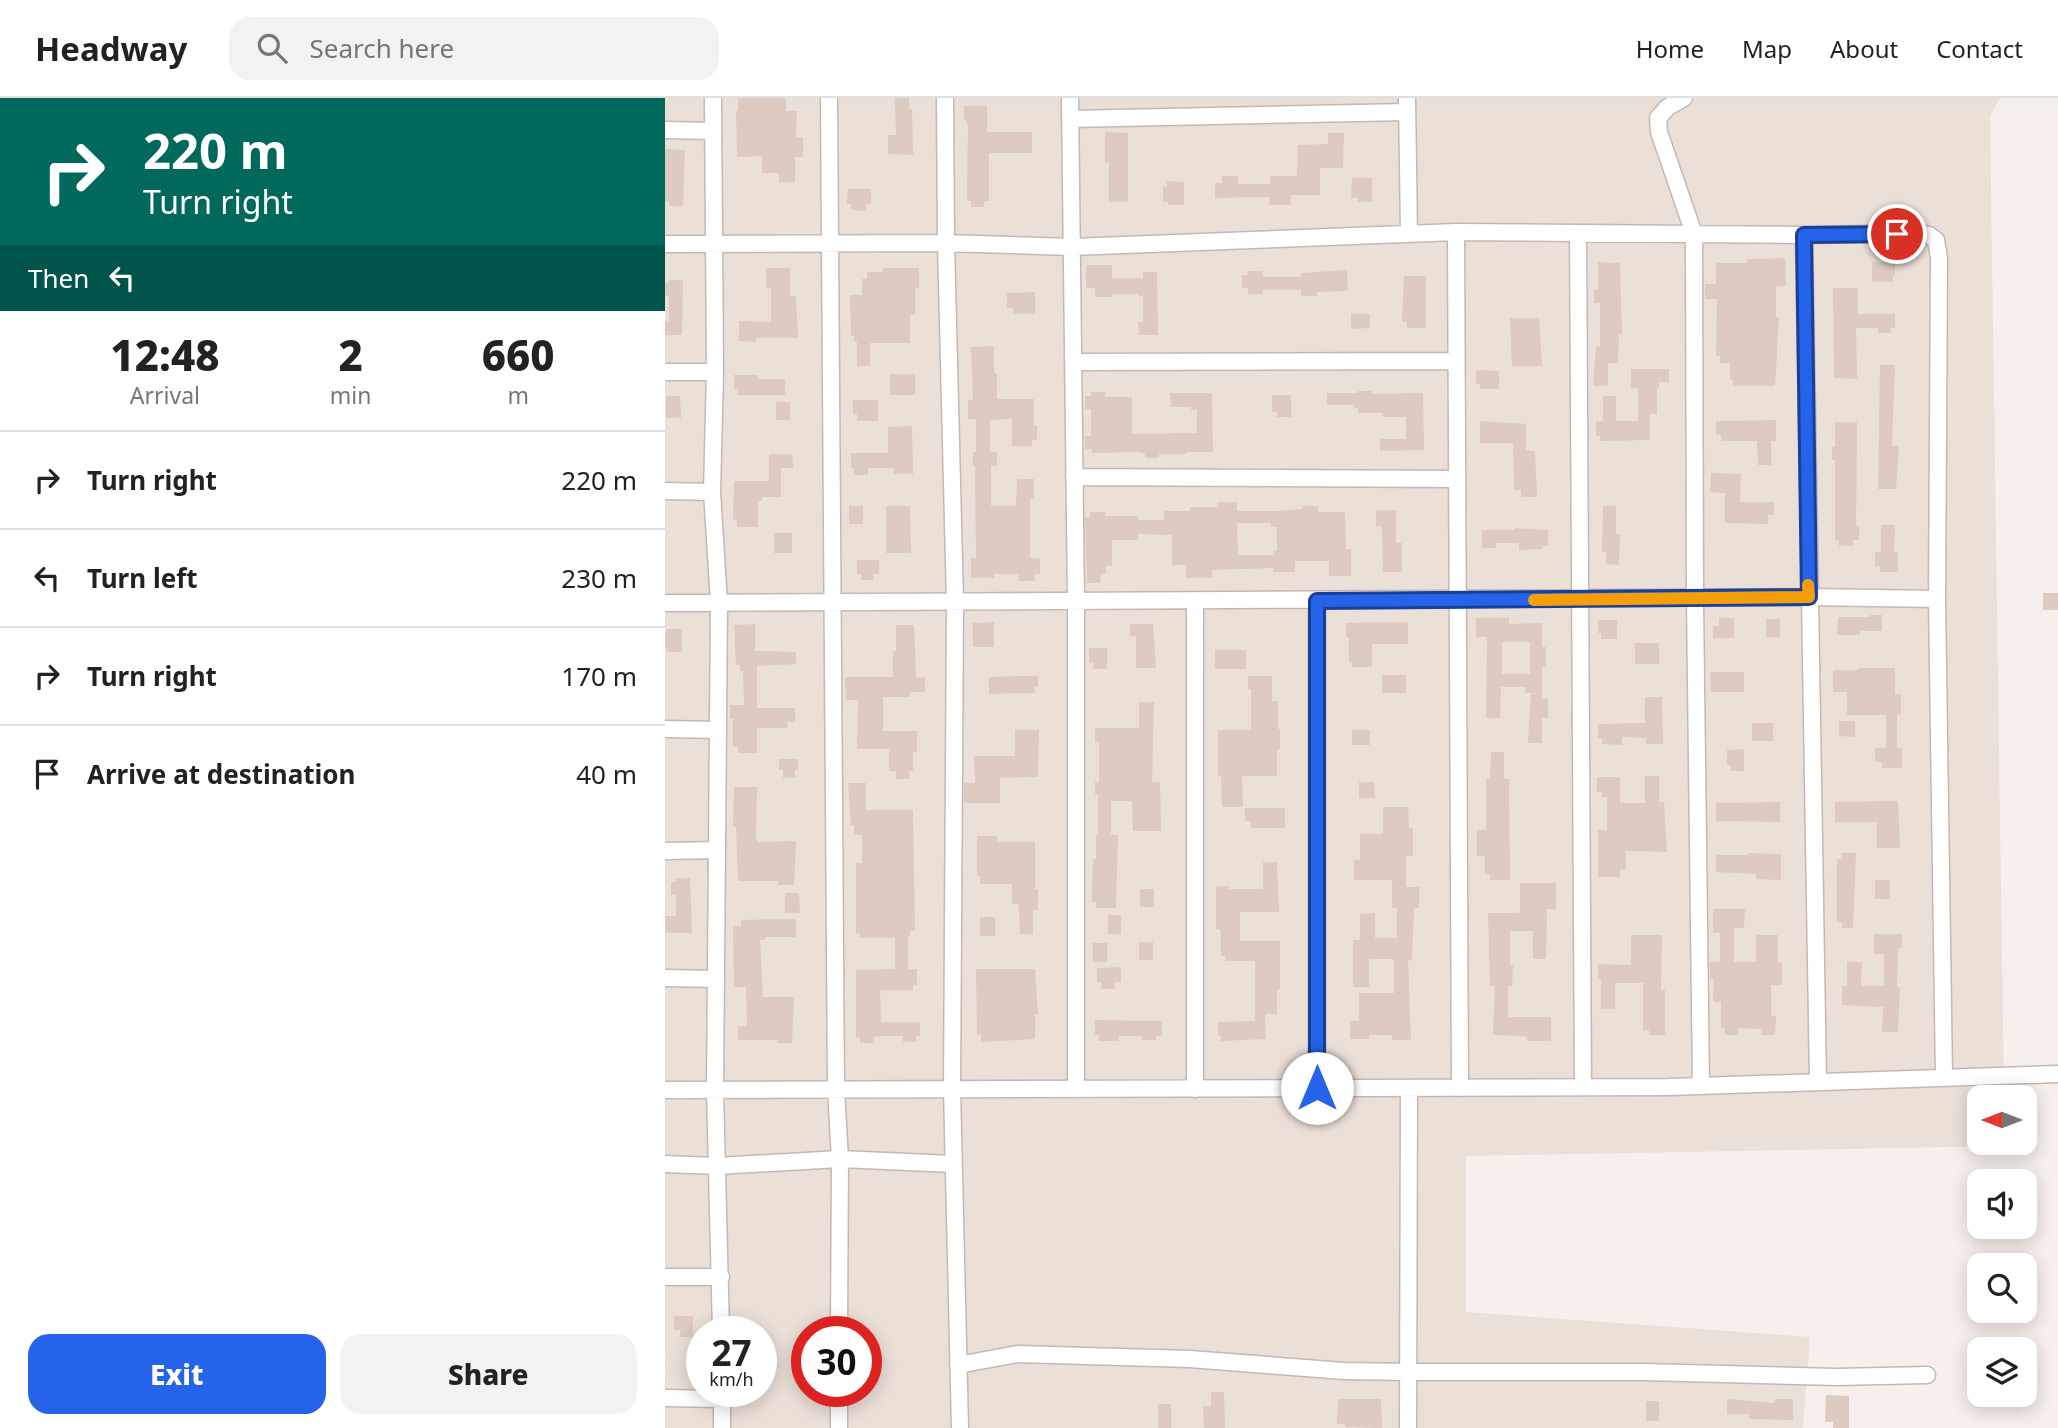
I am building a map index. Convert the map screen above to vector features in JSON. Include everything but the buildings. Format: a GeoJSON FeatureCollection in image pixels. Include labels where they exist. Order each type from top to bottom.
{"type":"FeatureCollection","features":[{"type":"Feature","properties":{"kind":"street"},"geometry":{"type":"LineString","coordinates":[[713,98],[715,372],[712,492],[719,603],[715,1090],[722,1316]]}},
{"type":"Feature","properties":{"kind":"street"},"geometry":{"type":"LineString","coordinates":[[829,98],[837,1090],[840,1159],[839,1316]]}},
{"type":"Feature","properties":{"kind":"street"},"geometry":{"type":"LineString","coordinates":[[945,98],[955,602],[952,1089],[960,1428]]}},
{"type":"Feature","properties":{"kind":"street"},"geometry":{"type":"LineString","coordinates":[[1070,98],[1076,602],[1076,1089]]}},
{"type":"Feature","properties":{"kind":"street"},"geometry":{"type":"LineString","coordinates":[[1684,98],[1668,107],[1658,118],[1659,132],[1694,234],[1701,1086]]}},
{"type":"Feature","properties":{"kind":"street"},"geometry":{"type":"LineString","coordinates":[[1070,119],[1407,105],[1409,234]]}},
{"type":"Feature","properties":{"kind":"street"},"geometry":{"type":"LineString","coordinates":[[665,130],[713,131]]}},
{"type":"Feature","properties":{"kind":"street"},"geometry":{"type":"LineString","coordinates":[[1456,233],[1460,1088]]}},
{"type":"Feature","properties":{"kind":"street"},"geometry":{"type":"LineString","coordinates":[[665,244],[946,243],[1072,247],[1456,233],[1929,234],[1936,240],[1939,258],[1937,599],[1944,1078]]}},
{"type":"Feature","properties":{"kind":"street"},"geometry":{"type":"LineString","coordinates":[[1578,233],[1583,1087]]}},
{"type":"Feature","properties":{"kind":"street"},"geometry":{"type":"LineString","coordinates":[[1804,235],[1818,1082]]}},
{"type":"Feature","properties":{"kind":"street"},"geometry":{"type":"LineString","coordinates":[[1073,362],[1456,361]]}},
{"type":"Feature","properties":{"kind":"street"},"geometry":{"type":"LineString","coordinates":[[665,372],[715,372]]}},
{"type":"Feature","properties":{"kind":"street"},"geometry":{"type":"LineString","coordinates":[[1074,477],[1456,479]]}},
{"type":"Feature","properties":{"kind":"street"},"geometry":{"type":"LineString","coordinates":[[665,491],[712,492]]}},
{"type":"Feature","properties":{"kind":"street"},"geometry":{"type":"LineString","coordinates":[[665,603],[1695,600],[1809,597],[1937,599]]}},
{"type":"Feature","properties":{"kind":"street"},"geometry":{"type":"LineString","coordinates":[[1195,601],[1195,1089]]}},
{"type":"Feature","properties":{"kind":"street"},"geometry":{"type":"LineString","coordinates":[[1317,601],[1317,1088]]}},
{"type":"Feature","properties":{"kind":"street"},"geometry":{"type":"LineString","coordinates":[[665,729],[718,730]]}},
{"type":"Feature","properties":{"kind":"street"},"geometry":{"type":"LineString","coordinates":[[665,851],[717,850]]}},
{"type":"Feature","properties":{"kind":"street"},"geometry":{"type":"LineString","coordinates":[[665,978],[716,979]]}},
{"type":"Feature","properties":{"kind":"street"},"geometry":{"type":"LineString","coordinates":[[665,1090],[1701,1086],[2058,1074]]}},
{"type":"Feature","properties":{"kind":"street"},"geometry":{"type":"LineString","coordinates":[[1408,1428],[1409,1088]]}},
{"type":"Feature","properties":{"kind":"street"},"geometry":{"type":"LineString","coordinates":[[665,1164],[717,1166],[840,1159],[953,1164]]}},
{"type":"Feature","properties":{"kind":"street"},"geometry":{"type":"LineString","coordinates":[[665,1278],[721,1278]]}},
{"type":"Feature","properties":{"kind":"street"},"geometry":{"type":"LineString","coordinates":[[958,1365],[1017,1354],[1190,1359],[1344,1371],[1644,1372],[1836,1377],[1927,1375]]}},
{"type":"Feature","properties":{"kind":"street"},"geometry":{"type":"LineString","coordinates":[[665,1398],[686,1397]]}},
{"type":"Feature","properties":{"kind":"street"},"geometry":{"type":"LineString","coordinates":[[722,1407],[722,1428]]}},
{"type":"Feature","properties":{"kind":"street"},"geometry":{"type":"LineString","coordinates":[[839,1407],[839,1428]]}},
{"type":"Feature","properties":{"kind":"shaded area"},"geometry":{"type":"Polygon","coordinates":[[[665,98],[2000,98],[1990,116],[2004,1085],[1967,1085],[1967,1147],[1466,1156],[1466,1312],[1810,1337],[1803,1428],[665,1428],[665,98]]]}},
{"type":"Feature","properties":{"kind":"slow traffic"},"geometry":{"type":"LineString","coordinates":[[1534,600],[1809,597],[1808,585]]}},
{"type":"Feature","properties":{"kind":"route"},"geometry":{"type":"LineString","coordinates":[[1317,1088],[1317,601],[1809,597],[1804,235],[1897,234]]}}]}
